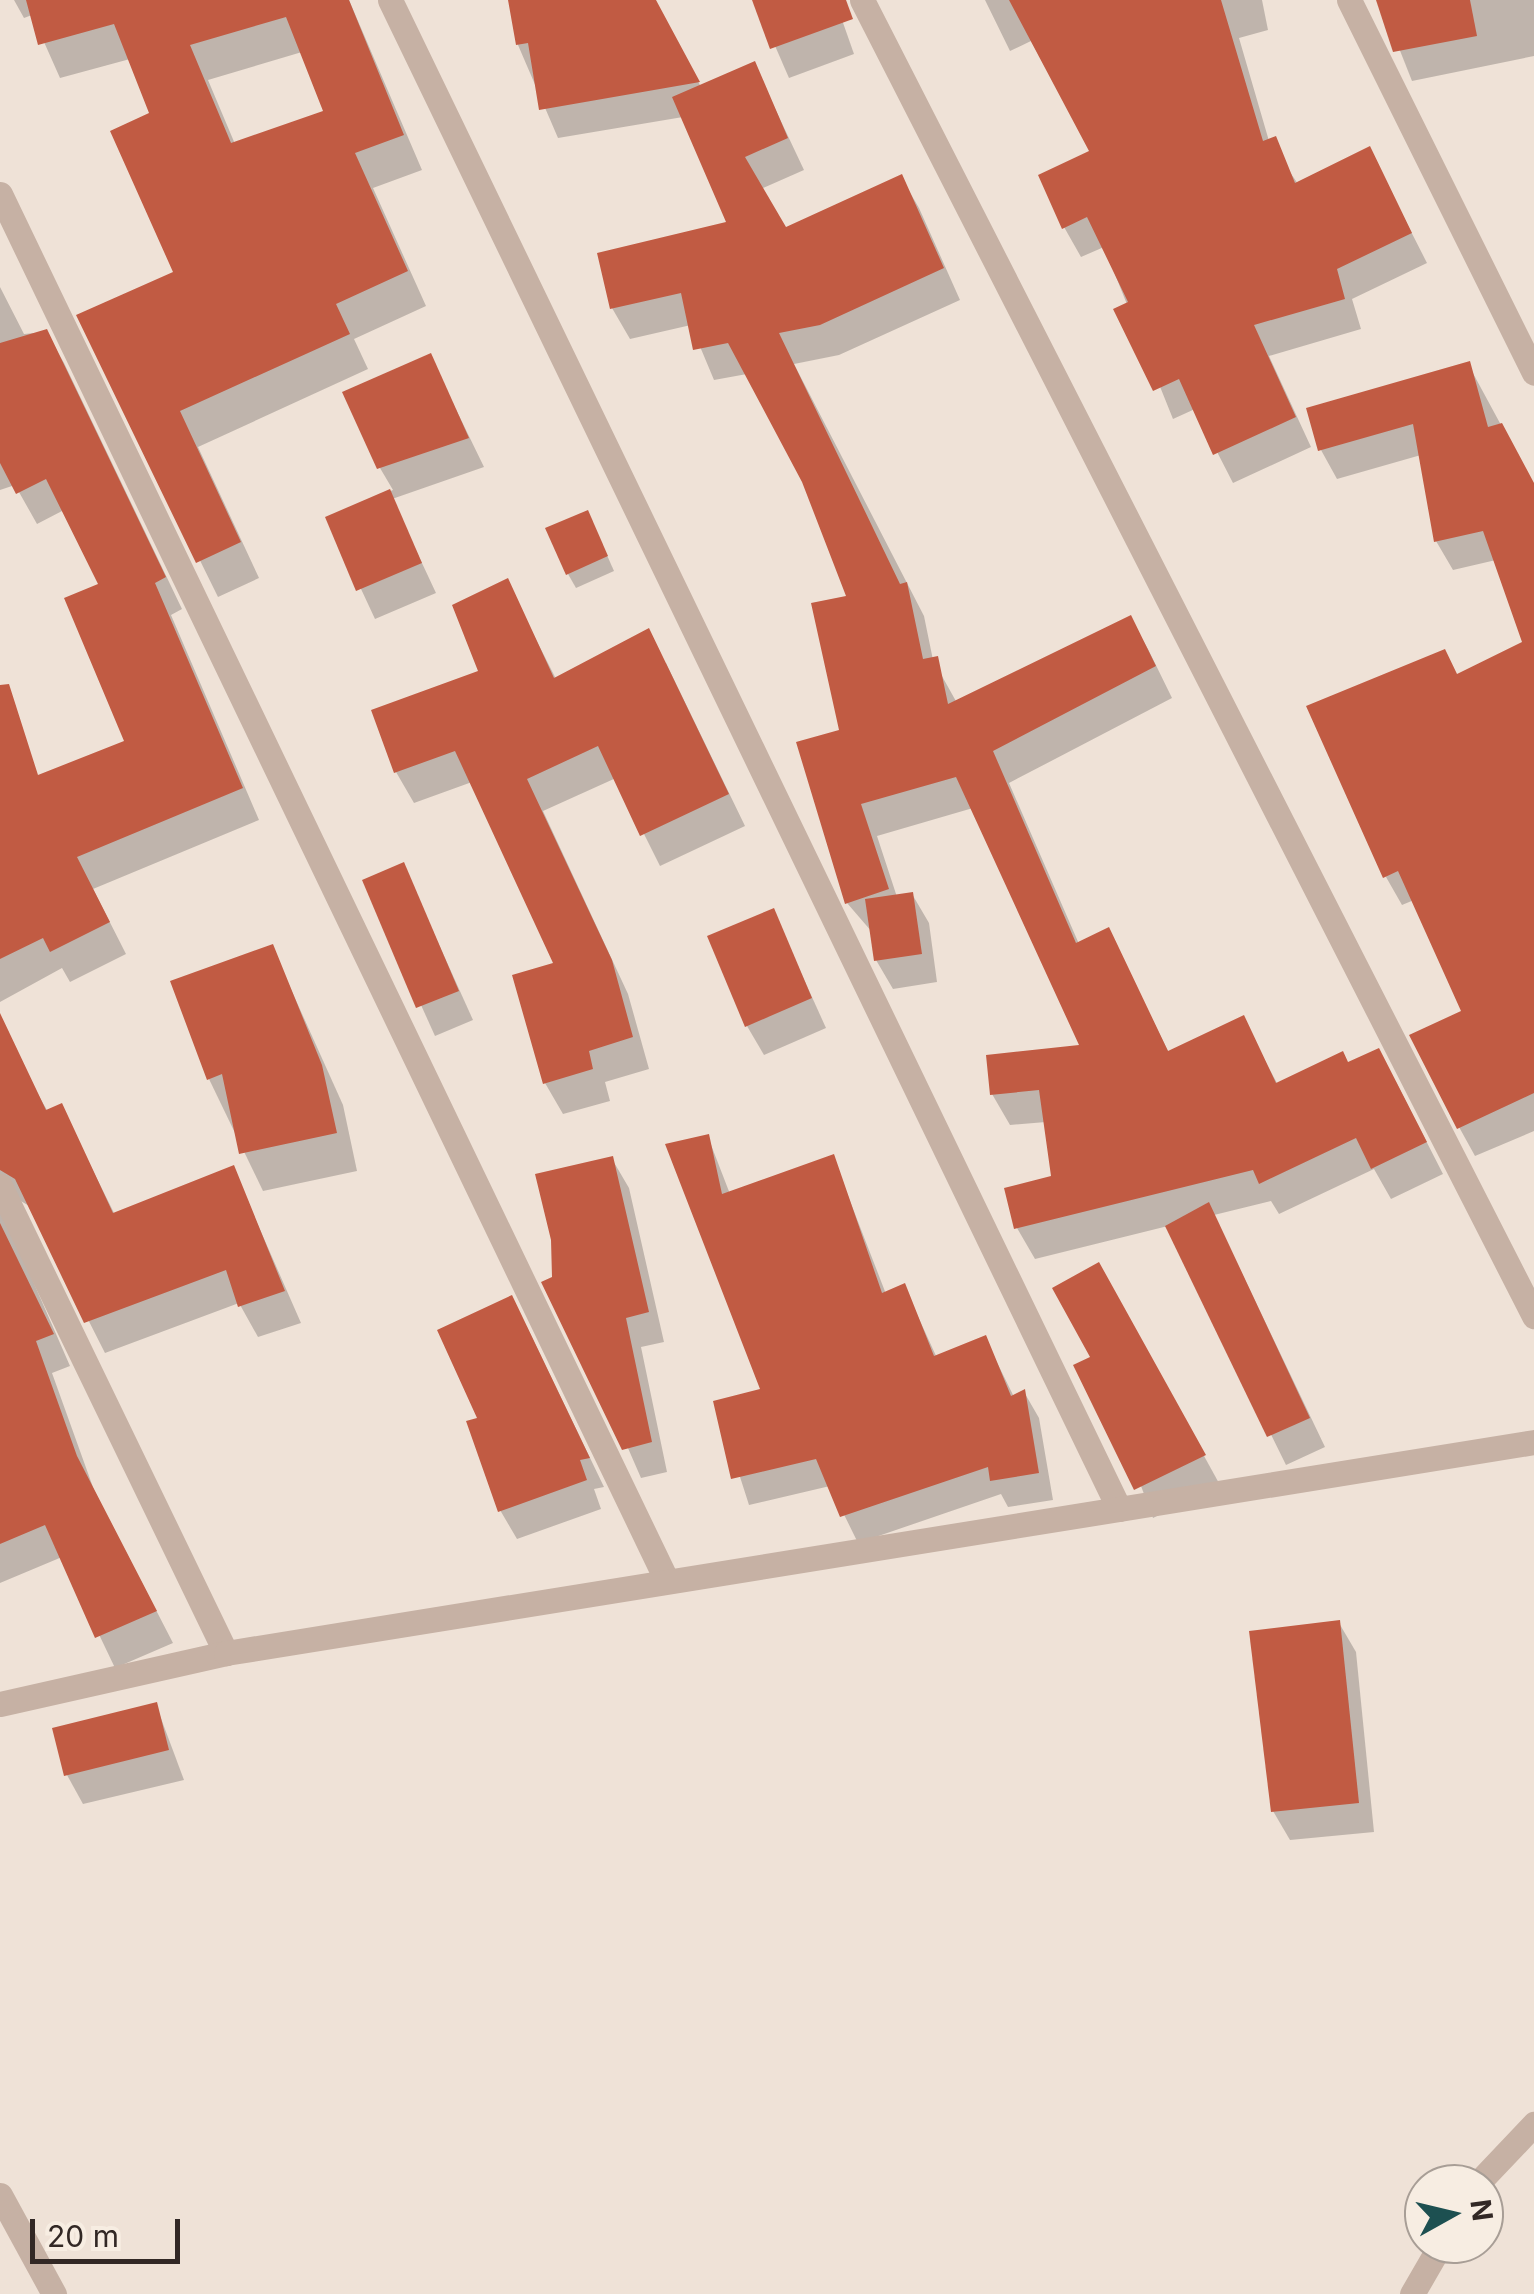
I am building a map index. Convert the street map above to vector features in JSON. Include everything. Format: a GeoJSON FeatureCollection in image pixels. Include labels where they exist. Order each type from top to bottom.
{"type":"FeatureCollection","features":[{"type":"Feature","properties":{"kind":"street"},"geometry":{"type":"LineString","coordinates":[[390,0],[1119,1508]]}},
{"type":"Feature","properties":{"kind":"street"},"geometry":{"type":"LineString","coordinates":[[862,0],[1534,1316]]}},
{"type":"Feature","properties":{"kind":"street"},"geometry":{"type":"LineString","coordinates":[[1349,0],[1534,373]]}},
{"type":"Feature","properties":{"kind":"street"},"geometry":{"type":"LineString","coordinates":[[0,194],[667,1581]]}},
{"type":"Feature","properties":{"kind":"street"},"geometry":{"type":"LineString","coordinates":[[0,1186],[226,1653]]}},
{"type":"Feature","properties":{"kind":"street"},"geometry":{"type":"LineString","coordinates":[[0,1704],[226,1653],[1534,1442]]}},
{"type":"Feature","properties":{"kind":"street"},"geometry":{"type":"LineString","coordinates":[[1496,2164],[1534,2124]]}},
{"type":"Feature","properties":{"kind":"street"},"geometry":{"type":"LineString","coordinates":[[0,2196],[54,2294]]}},
{"type":"Feature","properties":{"kind":"street"},"geometry":{"type":"LineString","coordinates":[[1412,2294],[1430,2264]]}},
{"type":"Feature","properties":{"kind":"building"},"geometry":{"type":"Polygon","coordinates":[[[26,0],[349,0],[404,135],[355,153],[408,271],[336,304],[350,334],[180,411],[241,542],[196,563],[76,315],[173,272],[110,131],[149,113],[114,24],[38,45],[26,0]],[[286,17],[190,45],[231,143],[323,111],[286,17]]]}},
{"type":"Feature","properties":{"kind":"building"},"geometry":{"type":"Polygon","coordinates":[[[508,0],[656,0],[700,82],[539,110],[528,43],[516,45],[508,0]]]}},
{"type":"Feature","properties":{"kind":"building"},"geometry":{"type":"Polygon","coordinates":[[[752,0],[846,0],[853,19],[770,49],[752,0]]]}},
{"type":"Feature","properties":{"kind":"building"},"geometry":{"type":"Polygon","coordinates":[[[1009,0],[1221,0],[1263,141],[1276,136],[1295,183],[1370,146],[1412,233],[1337,269],[1345,299],[1254,325],[1296,417],[1213,455],[1179,379],[1153,391],[1113,309],[1128,302],[1087,217],[1062,229],[1038,175],[1089,151],[1009,0]]]}},
{"type":"Feature","properties":{"kind":"building"},"geometry":{"type":"Polygon","coordinates":[[[1376,0],[1470,0],[1477,36],[1393,52],[1376,0]]]}},
{"type":"Feature","properties":{"kind":"building"},"geometry":{"type":"Polygon","coordinates":[[[755,61],[788,138],[745,157],[786,227],[902,174],[944,268],[820,325],[779,333],[900,584],[907,582],[923,659],[938,656],[948,704],[1131,615],[1156,666],[993,751],[1076,943],[1109,927],[1168,1051],[1244,1015],[1276,1083],[1343,1051],[1348,1062],[1379,1048],[1427,1142],[1371,1169],[1356,1138],[1259,1184],[1253,1170],[1014,1229],[1004,1188],[1051,1176],[1039,1090],[990,1095],[986,1055],[1079,1045],[956,777],[861,804],[889,889],[845,904],[796,742],[839,730],[811,603],[846,596],[802,482],[728,343],[693,350],[681,293],[610,309],[597,253],[726,222],[672,97],[755,61]]]}},
{"type":"Feature","properties":{"kind":"building"},"geometry":{"type":"Polygon","coordinates":[[[47,329],[166,577],[155,583],[243,788],[77,857],[110,922],[50,952],[43,938],[0,959],[0,685],[9,684],[38,775],[124,741],[64,598],[98,584],[46,479],[16,494],[0,463],[0,343],[47,329]]]}},
{"type":"Feature","properties":{"kind":"building"},"geometry":{"type":"Polygon","coordinates":[[[431,353],[469,438],[377,469],[342,392],[431,353]]]}},
{"type":"Feature","properties":{"kind":"building"},"geometry":{"type":"Polygon","coordinates":[[[1470,361],[1488,427],[1502,423],[1534,483],[1534,1093],[1457,1129],[1409,1035],[1461,1011],[1398,871],[1383,878],[1306,706],[1445,649],[1457,674],[1522,642],[1483,531],[1434,542],[1413,424],[1318,451],[1306,408],[1470,361]]]}},
{"type":"Feature","properties":{"kind":"building"},"geometry":{"type":"Polygon","coordinates":[[[390,489],[422,563],[356,591],[325,517],[390,489]]]}},
{"type":"Feature","properties":{"kind":"building"},"geometry":{"type":"Polygon","coordinates":[[[588,510],[608,556],[566,575],[545,528],[588,510]]]}},
{"type":"Feature","properties":{"kind":"building"},"geometry":{"type":"Polygon","coordinates":[[[508,578],[554,678],[649,628],[729,794],[640,836],[598,746],[527,779],[612,960],[633,1037],[589,1051],[593,1069],[543,1084],[512,975],[553,963],[455,751],[394,773],[371,710],[478,671],[452,605],[508,578]]]}},
{"type":"Feature","properties":{"kind":"building"},"geometry":{"type":"Polygon","coordinates":[[[404,862],[459,991],[416,1008],[362,880],[404,862]]]}},
{"type":"Feature","properties":{"kind":"building"},"geometry":{"type":"Polygon","coordinates":[[[913,892],[922,954],[874,961],[865,899],[913,892]]]}},
{"type":"Feature","properties":{"kind":"building"},"geometry":{"type":"Polygon","coordinates":[[[774,908],[812,998],[745,1027],[707,936],[774,908]]]}},
{"type":"Feature","properties":{"kind":"building"},"geometry":{"type":"Polygon","coordinates":[[[273,944],[322,1065],[337,1133],[239,1154],[222,1074],[207,1080],[170,981],[273,944]]]}},
{"type":"Feature","properties":{"kind":"building"},"geometry":{"type":"Polygon","coordinates":[[[0,1013],[46,1110],[62,1103],[113,1213],[234,1165],[285,1291],[238,1307],[226,1270],[84,1323],[15,1179],[0,1170],[0,1013]]]}},
{"type":"Feature","properties":{"kind":"building"},"geometry":{"type":"Polygon","coordinates":[[[709,1134],[722,1194],[834,1154],[882,1293],[905,1283],[934,1356],[986,1335],[1011,1396],[1025,1389],[1039,1473],[990,1481],[988,1467],[840,1517],[816,1459],[731,1479],[713,1401],[760,1389],[665,1144],[709,1134]]]}},
{"type":"Feature","properties":{"kind":"building"},"geometry":{"type":"Polygon","coordinates":[[[613,1156],[649,1312],[626,1318],[652,1442],[622,1450],[541,1282],[552,1277],[551,1240],[535,1174],[613,1156]]]}},
{"type":"Feature","properties":{"kind":"building"},"geometry":{"type":"Polygon","coordinates":[[[1209,1202],[1310,1418],[1267,1437],[1165,1226],[1209,1202]]]}},
{"type":"Feature","properties":{"kind":"building"},"geometry":{"type":"Polygon","coordinates":[[[0,1223],[54,1334],[36,1341],[77,1456],[157,1611],[95,1638],[45,1525],[0,1544],[0,1223]]]}},
{"type":"Feature","properties":{"kind":"building"},"geometry":{"type":"Polygon","coordinates":[[[1099,1262],[1206,1455],[1134,1490],[1073,1365],[1090,1357],[1052,1288],[1099,1262]]]}},
{"type":"Feature","properties":{"kind":"building"},"geometry":{"type":"Polygon","coordinates":[[[512,1295],[590,1458],[580,1460],[587,1480],[498,1512],[466,1421],[477,1418],[437,1330],[512,1295]]]}},
{"type":"Feature","properties":{"kind":"building"},"geometry":{"type":"Polygon","coordinates":[[[1340,1620],[1359,1803],[1271,1812],[1249,1631],[1340,1620]]]}},
{"type":"Feature","properties":{"kind":"building"},"geometry":{"type":"Polygon","coordinates":[[[157,1702],[169,1750],[64,1776],[52,1728],[157,1702]]]}}]}
